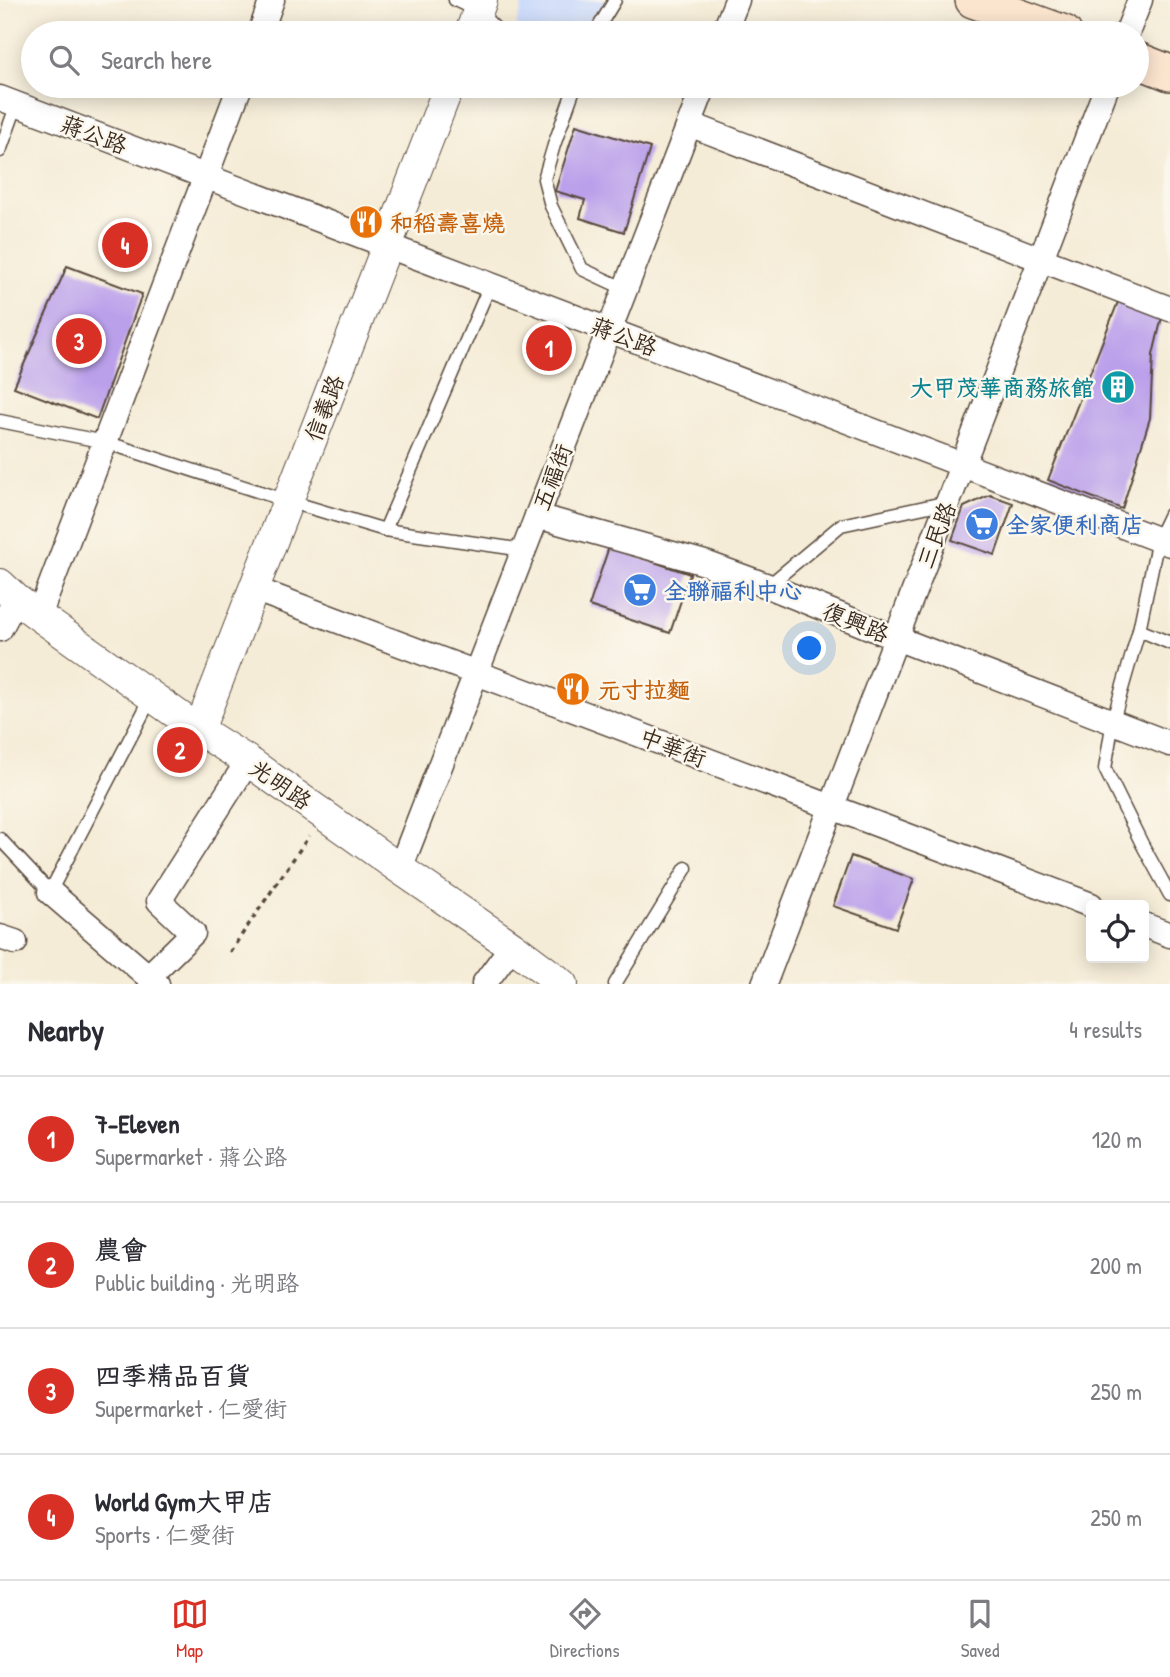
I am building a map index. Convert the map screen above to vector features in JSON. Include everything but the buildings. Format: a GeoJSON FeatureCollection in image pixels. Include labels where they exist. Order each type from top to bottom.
{"type":"FeatureCollection","features":[{"type":"Feature","properties":{"kind":"main road"},"geometry":{"type":"LineString","coordinates":[[973,0],[1031,21]]}},
{"type":"Feature","properties":{"kind":"main road"},"geometry":{"type":"LineString","coordinates":[[1149,65],[1170,73]]}},
{"type":"Feature","properties":{"kind":"street"},"geometry":{"type":"LineString","coordinates":[[264,21],[272,0]]}},
{"type":"Feature","properties":{"kind":"street"},"geometry":{"type":"LineString","coordinates":[[729,21],[737,0]]}},
{"type":"Feature","properties":{"kind":"street"},"geometry":{"type":"LineString","coordinates":[[1132,21],[1140,0]]}},
{"type":"Feature","properties":{"kind":"street"},"geometry":{"type":"LineString","coordinates":[[0,629],[105,442],[235,98]]}},
{"type":"Feature","properties":{"kind":"street","name":"信義路"},"geometry":{"type":"LineString","coordinates":[[199,730],[444,98]]}},
{"type":"Feature","properties":{"kind":"street","name":"五福街"},"geometry":{"type":"LineString","coordinates":[[400,869],[699,98]]}},
{"type":"Feature","properties":{"kind":"street","name":"三民路"},"geometry":{"type":"LineString","coordinates":[[764,984],[1102,98]]}},
{"type":"Feature","properties":{"kind":"street","name":"蔣公路"},"geometry":{"type":"LineString","coordinates":[[8,101],[1164,542]]}},
{"type":"Feature","properties":{"kind":"street"},"geometry":{"type":"LineString","coordinates":[[689,124],[1170,309]]}},
{"type":"Feature","properties":{"kind":"street","name":"復興路"},"geometry":{"type":"LineString","coordinates":[[537,516],[705,563],[1170,744]]}},
{"type":"Feature","properties":{"kind":"street","name":"中華街"},"geometry":{"type":"LineString","coordinates":[[254,589],[1086,903]]}},
{"type":"Feature","properties":{"kind":"street","name":"光明路"},"geometry":{"type":"LineString","coordinates":[[18,600],[563,984]]}},
{"type":"Feature","properties":{"kind":"street"},"geometry":{"type":"LineString","coordinates":[[50,892],[153,980],[193,933],[159,901],[248,761]]}},
{"type":"Feature","properties":{"kind":"street"},"geometry":{"type":"LineString","coordinates":[[1149,927],[1170,935]]}},
{"type":"Feature","properties":{"kind":"street"},"geometry":{"type":"LineString","coordinates":[[484,984],[512,946]]}},
{"type":"Feature","properties":{"kind":"lane"},"geometry":{"type":"LineString","coordinates":[[602,21],[615,0]]}},
{"type":"Feature","properties":{"kind":"lane"},"geometry":{"type":"LineString","coordinates":[[571,98],[544,179],[551,206],[582,270],[625,289]]}},
{"type":"Feature","properties":{"kind":"lane"},"geometry":{"type":"LineString","coordinates":[[0,151],[8,101]]}},
{"type":"Feature","properties":{"kind":"lane"},"geometry":{"type":"LineString","coordinates":[[385,530],[490,285]]}},
{"type":"Feature","properties":{"kind":"lane"},"geometry":{"type":"LineString","coordinates":[[0,421],[105,442],[385,530],[524,550]]}},
{"type":"Feature","properties":{"kind":"lane"},"geometry":{"type":"LineString","coordinates":[[768,586],[841,525],[948,502]]}},
{"type":"Feature","properties":{"kind":"lane"},"geometry":{"type":"LineString","coordinates":[[1170,514],[1113,720],[1105,769],[1170,895]]}},
{"type":"Feature","properties":{"kind":"lane"},"geometry":{"type":"LineString","coordinates":[[1139,630],[1170,643]]}},
{"type":"Feature","properties":{"kind":"lane"},"geometry":{"type":"LineString","coordinates":[[0,839],[50,892],[153,695]]}},
{"type":"Feature","properties":{"kind":"lane"},"geometry":{"type":"LineString","coordinates":[[615,984],[686,868]]}},
{"type":"Feature","properties":{"kind":"path"},"geometry":{"type":"LineString","coordinates":[[230,952],[324,814]]}},
{"type":"Feature","properties":{"kind":"shaded area"},"geometry":{"type":"Polygon","coordinates":[[[524,0],[608,0],[588,21],[517,21],[524,0]]]}},
{"type":"Feature","properties":{"kind":"place","name":"和稻壽喜燒"},"geometry":{"type":"Point","coordinates":[366,222]}},
{"type":"Feature","properties":{"kind":"place","name":"World Gym大甲店"},"geometry":{"type":"Point","coordinates":[125,245]}},
{"type":"Feature","properties":{"kind":"place","name":"四季精品百貨"},"geometry":{"type":"Point","coordinates":[79,341]}},
{"type":"Feature","properties":{"kind":"place","name":"7-Eleven"},"geometry":{"type":"Point","coordinates":[549,348]}},
{"type":"Feature","properties":{"kind":"place","name":"大甲茂華商務旅館"},"geometry":{"type":"Point","coordinates":[1118,387]}},
{"type":"Feature","properties":{"kind":"place","name":"全家便利商店"},"geometry":{"type":"Point","coordinates":[982,524]}},
{"type":"Feature","properties":{"kind":"place","name":"全聯福利中心"},"geometry":{"type":"Point","coordinates":[640,590]}},
{"type":"Feature","properties":{"kind":"place","name":"元寸拉麵"},"geometry":{"type":"Point","coordinates":[573,689]}},
{"type":"Feature","properties":{"kind":"place","name":"農會"},"geometry":{"type":"Point","coordinates":[180,750]}}]}
